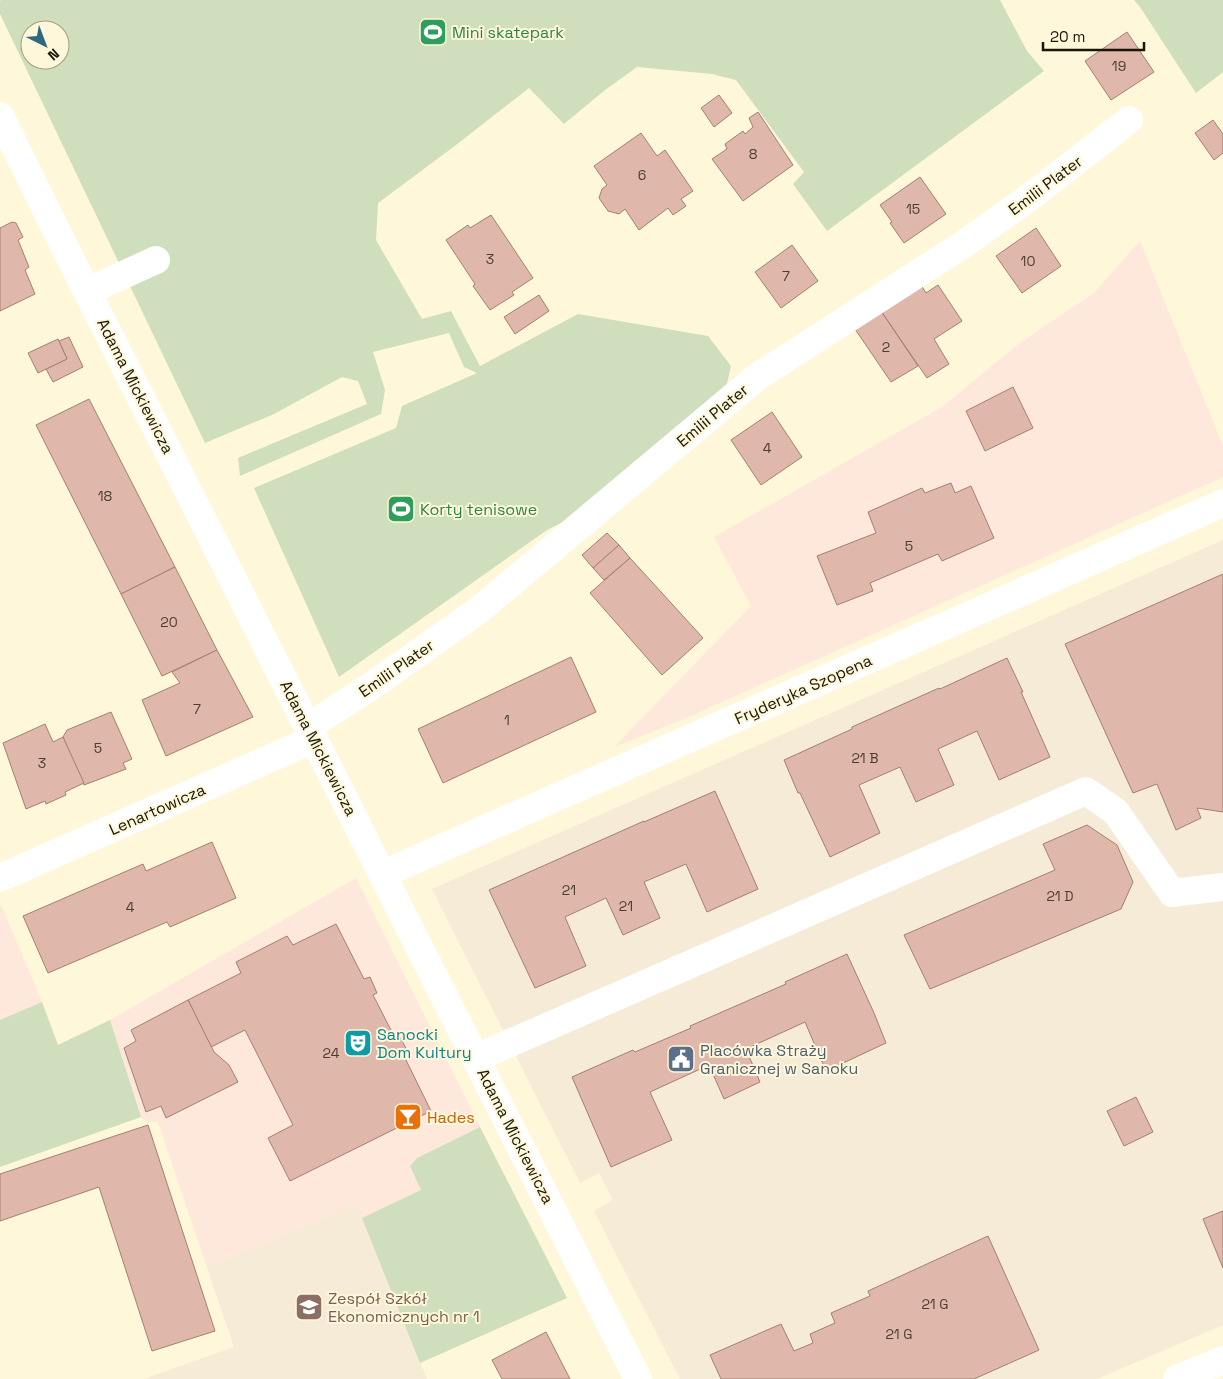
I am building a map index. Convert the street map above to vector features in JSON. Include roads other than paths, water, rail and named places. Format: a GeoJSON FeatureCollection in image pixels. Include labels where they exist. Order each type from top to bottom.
{"type":"FeatureCollection","features":[{"type":"Feature","properties":{"kind":"street","name":"Adama Mickiewicza"},"geometry":{"type":"LineString","coordinates":[[0,116],[10,163],[88,291],[638,1379]]}},
{"type":"Feature","properties":{"kind":"street","name":"Emilii Plater"},"geometry":{"type":"LineString","coordinates":[[311,733],[370,687],[479,610],[757,377],[972,238],[1034,194],[1129,120]]}},
{"type":"Feature","properties":{"kind":"street"},"geometry":{"type":"LineString","coordinates":[[88,291],[156,260]]}},
{"type":"Feature","properties":{"kind":"street","name":"Fryderyka Szopena"},"geometry":{"type":"LineString","coordinates":[[383,874],[1223,503]]}},
{"type":"Feature","properties":{"kind":"street","name":"Lenartowicza"},"geometry":{"type":"LineString","coordinates":[[0,878],[311,733]]}},
{"type":"Feature","properties":{"kind":"street"},"geometry":{"type":"LineString","coordinates":[[476,1058],[1086,791],[1116,812],[1172,893],[1223,887]]}},
{"type":"Feature","properties":{"kind":"street"},"geometry":{"type":"LineString","coordinates":[[1177,1379],[1223,1360]]}},
{"type":"Feature","properties":{"kind":"place","name":"Mini skatepark"},"geometry":{"type":"Point","coordinates":[433,32]}},
{"type":"Feature","properties":{"kind":"place","name":"Korty tenisowe"},"geometry":{"type":"Point","coordinates":[401,509]}},
{"type":"Feature","properties":{"kind":"place","name":"Sanocki Dom Kultury"},"geometry":{"type":"Point","coordinates":[358,1043]}},
{"type":"Feature","properties":{"kind":"place","name":"Placówka Straży Granicznej w Sanoku"},"geometry":{"type":"Point","coordinates":[681,1059]}},
{"type":"Feature","properties":{"kind":"place","name":"Hades"},"geometry":{"type":"Point","coordinates":[408,1117]}},
{"type":"Feature","properties":{"kind":"place","name":"Zespół Szkół Ekonomicznych nr 1"},"geometry":{"type":"Point","coordinates":[309,1307]}}]}
